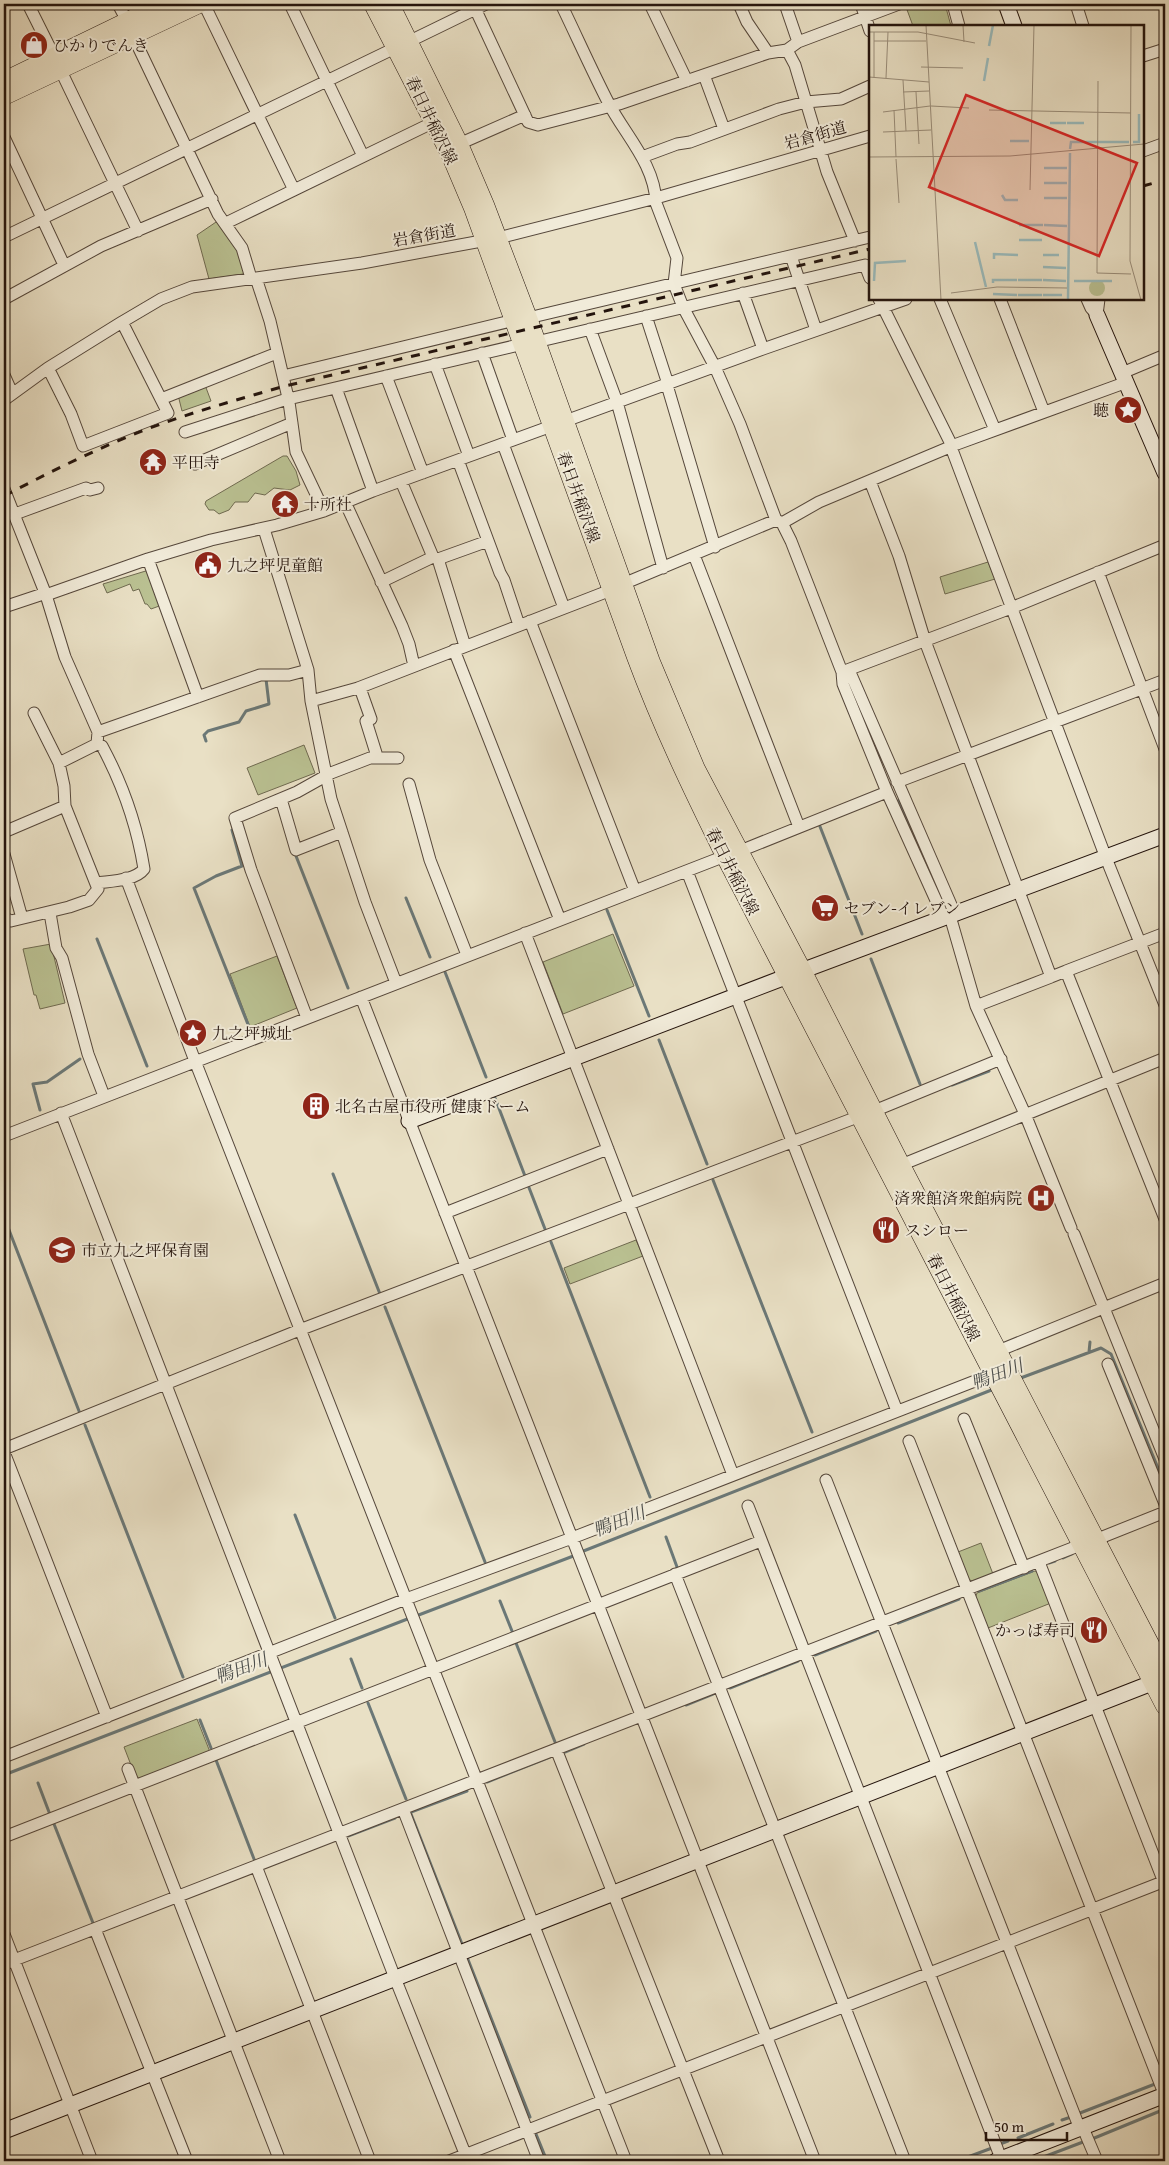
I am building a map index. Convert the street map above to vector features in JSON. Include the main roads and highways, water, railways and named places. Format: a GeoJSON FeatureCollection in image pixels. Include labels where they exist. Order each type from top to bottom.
{"type":"FeatureCollection","features":[{"type":"Feature","properties":{"kind":"main road"},"geometry":{"type":"LineString","coordinates":[[130,29],[163,4]]}},
{"type":"Feature","properties":{"kind":"main road"},"geometry":{"type":"LineString","coordinates":[[4,81],[57,63],[130,29],[198,4]]}},
{"type":"Feature","properties":{"kind":"main road","name":"春日井稲沢線"},"geometry":{"type":"LineString","coordinates":[[374,4],[402,44],[459,144],[617,587],[733,854],[867,1113],[999,1375],[1012,1394],[1161,1678],[1165,1706]]}},
{"type":"Feature","properties":{"kind":"main road","name":"春日井稲沢線"},"geometry":{"type":"LineString","coordinates":[[390,4],[402,44],[434,122],[492,239]]}},
{"type":"Feature","properties":{"kind":"main road"},"geometry":{"type":"LineString","coordinates":[[4,96],[57,63]]}},
{"type":"Feature","properties":{"kind":"main road","name":"春日井稲沢線"},"geometry":{"type":"LineString","coordinates":[[867,1113],[901,1165],[998,1352],[999,1375]]}},
{"type":"Feature","properties":{"kind":"waterway"},"geometry":{"type":"LineString","coordinates":[[206,741],[204,735],[208,731],[239,722],[246,711],[269,704],[266,679]]}},
{"type":"Feature","properties":{"kind":"waterway"},"geometry":{"type":"LineString","coordinates":[[899,800],[937,888]]}},
{"type":"Feature","properties":{"kind":"waterway"},"geometry":{"type":"LineString","coordinates":[[819,824],[862,934]]}},
{"type":"Feature","properties":{"kind":"waterway"},"geometry":{"type":"LineString","coordinates":[[232,830],[242,866],[216,876],[194,888],[251,1032]]}},
{"type":"Feature","properties":{"kind":"waterway"},"geometry":{"type":"LineString","coordinates":[[296,856],[348,988]]}},
{"type":"Feature","properties":{"kind":"waterway"},"geometry":{"type":"LineString","coordinates":[[406,898],[430,957]]}},
{"type":"Feature","properties":{"kind":"waterway"},"geometry":{"type":"LineString","coordinates":[[607,910],[649,1016]]}},
{"type":"Feature","properties":{"kind":"waterway"},"geometry":{"type":"LineString","coordinates":[[97,939],[147,1066]]}},
{"type":"Feature","properties":{"kind":"waterway"},"geometry":{"type":"LineString","coordinates":[[871,959],[920,1084]]}},
{"type":"Feature","properties":{"kind":"waterway"},"geometry":{"type":"LineString","coordinates":[[445,972],[486,1077]]}},
{"type":"Feature","properties":{"kind":"waterway"},"geometry":{"type":"LineString","coordinates":[[659,1040],[707,1164]]}},
{"type":"Feature","properties":{"kind":"waterway"},"geometry":{"type":"LineString","coordinates":[[40,1110],[33,1084],[47,1082],[80,1059]]}},
{"type":"Feature","properties":{"kind":"waterway"},"geometry":{"type":"LineString","coordinates":[[952,1085],[989,1071]]}},
{"type":"Feature","properties":{"kind":"waterway"},"geometry":{"type":"LineString","coordinates":[[495,1098],[525,1176]]}},
{"type":"Feature","properties":{"kind":"waterway"},"geometry":{"type":"LineString","coordinates":[[333,1174],[380,1294]]}},
{"type":"Feature","properties":{"kind":"waterway"},"geometry":{"type":"LineString","coordinates":[[713,1180],[812,1432]]}},
{"type":"Feature","properties":{"kind":"waterway"},"geometry":{"type":"LineString","coordinates":[[528,1185],[545,1229]]}},
{"type":"Feature","properties":{"kind":"waterway"},"geometry":{"type":"LineString","coordinates":[[4,1217],[79,1411]]}},
{"type":"Feature","properties":{"kind":"waterway"},"geometry":{"type":"LineString","coordinates":[[551,1242],[650,1497]]}},
{"type":"Feature","properties":{"kind":"waterway"},"geometry":{"type":"LineString","coordinates":[[385,1307],[485,1562]]}},
{"type":"Feature","properties":{"kind":"waterway"},"geometry":{"type":"LineString","coordinates":[[1089,1352],[1090,1342]]}},
{"type":"Feature","properties":{"kind":"waterway","name":"鴨田川"},"geometry":{"type":"LineString","coordinates":[[1018,1379],[1101,1348],[1111,1354],[1165,1485]]}},
{"type":"Feature","properties":{"kind":"waterway","name":"鴨田川"},"geometry":{"type":"LineString","coordinates":[[581,1552],[994,1389]]}},
{"type":"Feature","properties":{"kind":"waterway"},"geometry":{"type":"LineString","coordinates":[[85,1425],[183,1677]]}},
{"type":"Feature","properties":{"kind":"waterway"},"geometry":{"type":"LineString","coordinates":[[295,1515],[335,1618]]}},
{"type":"Feature","properties":{"kind":"waterway"},"geometry":{"type":"LineString","coordinates":[[666,1537],[677,1567]]}},
{"type":"Feature","properties":{"kind":"waterway"},"geometry":{"type":"LineString","coordinates":[[1063,1558],[1072,1554]]}},
{"type":"Feature","properties":{"kind":"waterway","name":"鴨田川"},"geometry":{"type":"LineString","coordinates":[[416,1616],[576,1555]]}},
{"type":"Feature","properties":{"kind":"waterway"},"geometry":{"type":"LineString","coordinates":[[1049,1563],[1055,1561]]}},
{"type":"Feature","properties":{"kind":"waterway"},"geometry":{"type":"LineString","coordinates":[[979,1591],[1032,1571]]}},
{"type":"Feature","properties":{"kind":"waterway"},"geometry":{"type":"LineString","coordinates":[[898,1623],[959,1599]]}},
{"type":"Feature","properties":{"kind":"waterway"},"geometry":{"type":"LineString","coordinates":[[500,1601],[512,1631]]}},
{"type":"Feature","properties":{"kind":"waterway","name":"鴨田川"},"geometry":{"type":"LineString","coordinates":[[4,1775],[410,1618]]}},
{"type":"Feature","properties":{"kind":"waterway"},"geometry":{"type":"LineString","coordinates":[[815,1655],[876,1631]]}},
{"type":"Feature","properties":{"kind":"waterway"},"geometry":{"type":"LineString","coordinates":[[516,1643],[555,1742]]}},
{"type":"Feature","properties":{"kind":"waterway"},"geometry":{"type":"LineString","coordinates":[[351,1659],[362,1688]]}},
{"type":"Feature","properties":{"kind":"waterway"},"geometry":{"type":"LineString","coordinates":[[730,1688],[798,1661]]}},
{"type":"Feature","properties":{"kind":"waterway"},"geometry":{"type":"LineString","coordinates":[[686,1705],[713,1694]]}},
{"type":"Feature","properties":{"kind":"waterway"},"geometry":{"type":"LineString","coordinates":[[368,1703],[406,1799]]}},
{"type":"Feature","properties":{"kind":"waterway"},"geometry":{"type":"LineString","coordinates":[[200,1720],[211,1748]]}},
{"type":"Feature","properties":{"kind":"waterway"},"geometry":{"type":"LineString","coordinates":[[565,1752],[584,1744]]}},
{"type":"Feature","properties":{"kind":"waterway"},"geometry":{"type":"LineString","coordinates":[[487,1782],[550,1757]]}},
{"type":"Feature","properties":{"kind":"waterway"},"geometry":{"type":"LineString","coordinates":[[216,1760],[254,1859]]}},
{"type":"Feature","properties":{"kind":"waterway"},"geometry":{"type":"LineString","coordinates":[[38,1783],[49,1812]]}},
{"type":"Feature","properties":{"kind":"waterway"},"geometry":{"type":"LineString","coordinates":[[411,1812],[467,1791]]}},
{"type":"Feature","properties":{"kind":"waterway"},"geometry":{"type":"LineString","coordinates":[[411,1814],[462,1944]]}},
{"type":"Feature","properties":{"kind":"waterway"},"geometry":{"type":"LineString","coordinates":[[348,1836],[395,1818]]}},
{"type":"Feature","properties":{"kind":"waterway"},"geometry":{"type":"LineString","coordinates":[[54,1824],[93,1923]]}},
{"type":"Feature","properties":{"kind":"waterway"},"geometry":{"type":"LineString","coordinates":[[469,1956],[467,1957],[530,2117]]}},
{"type":"Feature","properties":{"kind":"waterway"},"geometry":{"type":"LineString","coordinates":[[1080,2113],[1155,2084]]}},
{"type":"Feature","properties":{"kind":"waterway"},"geometry":{"type":"LineString","coordinates":[[1092,2139],[1165,2109]]}},
{"type":"Feature","properties":{"kind":"waterway"},"geometry":{"type":"LineString","coordinates":[[1062,2120],[1071,2117]]}},
{"type":"Feature","properties":{"kind":"waterway"},"geometry":{"type":"LineString","coordinates":[[1018,2138],[1053,2124]]}},
{"type":"Feature","properties":{"kind":"waterway"},"geometry":{"type":"LineString","coordinates":[[536,2134],[547,2161]]}},
{"type":"Feature","properties":{"kind":"waterway"},"geometry":{"type":"LineString","coordinates":[[1000,2144],[1008,2141]]}},
{"type":"Feature","properties":{"kind":"waterway"},"geometry":{"type":"LineString","coordinates":[[1033,2161],[1083,2142]]}},
{"type":"Feature","properties":{"kind":"waterway"},"geometry":{"type":"LineString","coordinates":[[957,2161],[992,2148]]}},
{"type":"Feature","properties":{"kind":"railway"},"geometry":{"type":"LineString","coordinates":[[1144,186],[1165,180]]}},
{"type":"Feature","properties":{"kind":"railway"},"geometry":{"type":"LineString","coordinates":[[4,496],[67,464],[132,435],[188,415],[285,386],[869,249]]}},
{"type":"Feature","properties":{"kind":"place","name":"ひかりでんき"},"geometry":{"type":"Point","coordinates":[34,45]}},
{"type":"Feature","properties":{"kind":"place","name":"聴"},"geometry":{"type":"Point","coordinates":[1128,410]}},
{"type":"Feature","properties":{"kind":"place","name":"平田寺"},"geometry":{"type":"Point","coordinates":[153,462]}},
{"type":"Feature","properties":{"kind":"place","name":"十所社"},"geometry":{"type":"Point","coordinates":[285,504]}},
{"type":"Feature","properties":{"kind":"place","name":"九之坪児童館"},"geometry":{"type":"Point","coordinates":[208,565]}},
{"type":"Feature","properties":{"kind":"place","name":"セブン-イレブン"},"geometry":{"type":"Point","coordinates":[825,908]}},
{"type":"Feature","properties":{"kind":"place","name":"九之坪城址"},"geometry":{"type":"Point","coordinates":[193,1033]}},
{"type":"Feature","properties":{"kind":"place","name":"北名古屋市役所 健康ドーム"},"geometry":{"type":"Point","coordinates":[316,1106]}},
{"type":"Feature","properties":{"kind":"place","name":"済衆館済衆館病院"},"geometry":{"type":"Point","coordinates":[1041,1198]}},
{"type":"Feature","properties":{"kind":"place","name":"スシロー"},"geometry":{"type":"Point","coordinates":[886,1230]}},
{"type":"Feature","properties":{"kind":"place","name":"市立九之坪保育園"},"geometry":{"type":"Point","coordinates":[62,1250]}},
{"type":"Feature","properties":{"kind":"place","name":"かっぱ寿司"},"geometry":{"type":"Point","coordinates":[1094,1630]}}]}
